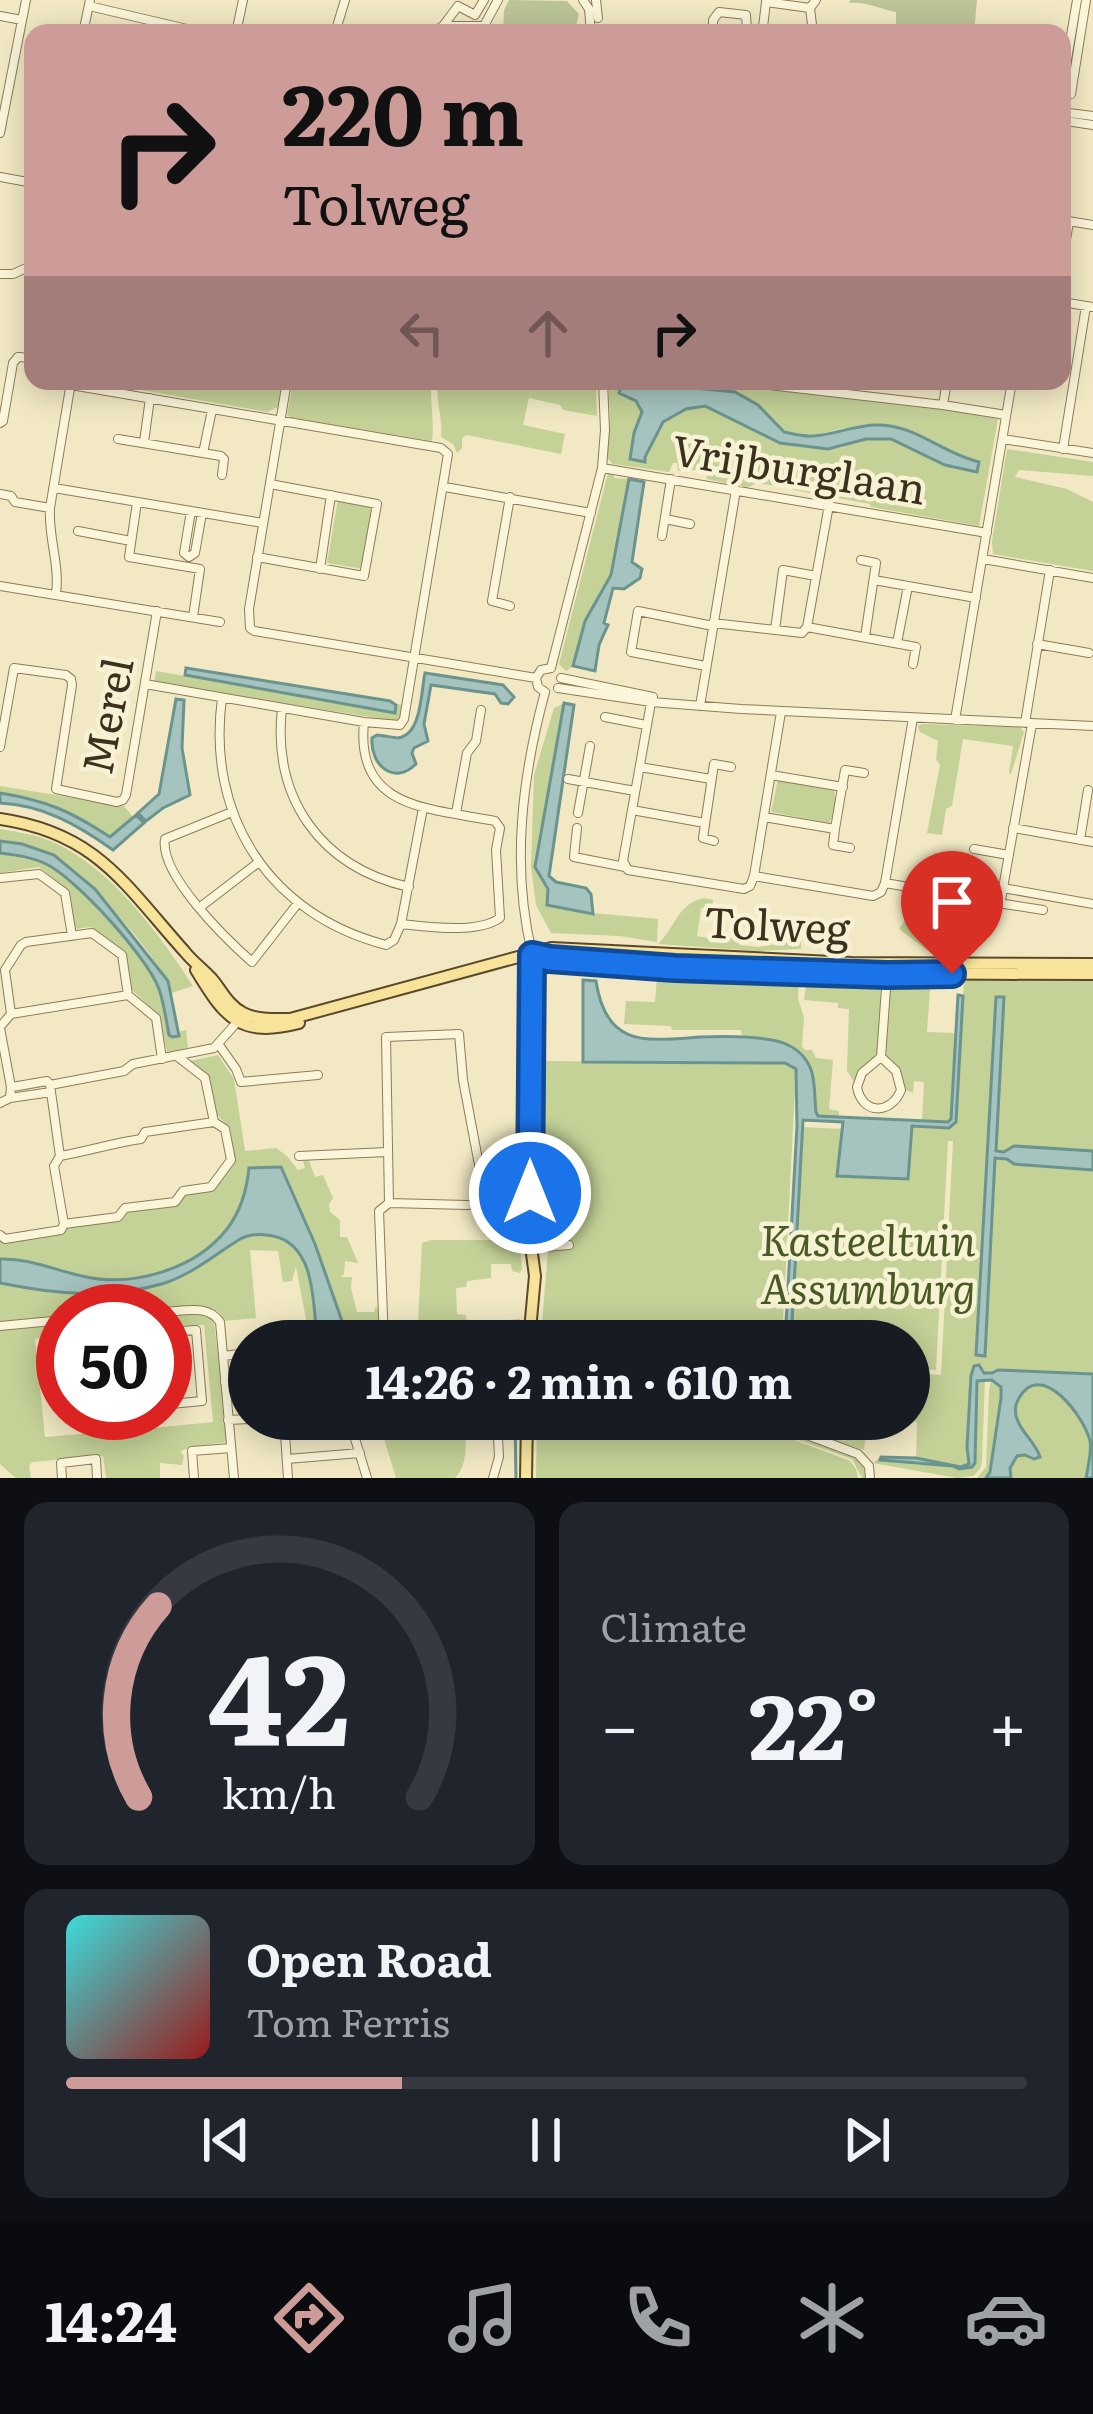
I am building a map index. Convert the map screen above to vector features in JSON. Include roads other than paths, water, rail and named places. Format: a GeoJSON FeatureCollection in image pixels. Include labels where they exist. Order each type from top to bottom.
{"type":"FeatureCollection","features":[{"type":"Feature","properties":{"kind":"main road"},"geometry":{"type":"LineString","coordinates":[[0,819],[53,831],[104,861],[188,956],[215,1000],[241,1017]]}},
{"type":"Feature","properties":{"kind":"main road","name":"Tolweg"},"geometry":{"type":"LineString","coordinates":[[241,1017],[260,1030],[275,1029],[300,1023],[317,1012],[556,948],[870,964],[1093,964]]}},
{"type":"Feature","properties":{"kind":"main road","name":"Tolweg"},"geometry":{"type":"LineString","coordinates":[[532,955],[675,968],[887,975],[1093,974]]}},
{"type":"Feature","properties":{"kind":"main road"},"geometry":{"type":"LineString","coordinates":[[532,955],[532,1320]]}},
{"type":"Feature","properties":{"kind":"main road"},"geometry":{"type":"LineString","coordinates":[[526,1478],[527,1440]]}},
{"type":"Feature","properties":{"kind":"street"},"geometry":{"type":"LineString","coordinates":[[0,133],[26,0]]}},
{"type":"Feature","properties":{"kind":"street"},"geometry":{"type":"LineString","coordinates":[[475,15],[484,0]]}},
{"type":"Feature","properties":{"kind":"street"},"geometry":{"type":"LineString","coordinates":[[596,0],[598,19]]}},
{"type":"Feature","properties":{"kind":"street"},"geometry":{"type":"LineString","coordinates":[[1071,67],[1082,0]]}},
{"type":"Feature","properties":{"kind":"street"},"geometry":{"type":"LineString","coordinates":[[763,24],[766,2],[813,4]]}},
{"type":"Feature","properties":{"kind":"street"},"geometry":{"type":"LineString","coordinates":[[89,3],[170,24]]}},
{"type":"Feature","properties":{"kind":"street"},"geometry":{"type":"LineString","coordinates":[[444,24],[458,6],[483,24]]}},
{"type":"Feature","properties":{"kind":"street"},"geometry":{"type":"LineString","coordinates":[[713,24],[719,12],[746,15],[747,24]]}},
{"type":"Feature","properties":{"kind":"street"},"geometry":{"type":"LineString","coordinates":[[0,16],[22,20]]}},
{"type":"Feature","properties":{"kind":"street"},"geometry":{"type":"LineString","coordinates":[[0,72],[12,74]]}},
{"type":"Feature","properties":{"kind":"street"},"geometry":{"type":"LineString","coordinates":[[1063,449],[1090,307]]}},
{"type":"Feature","properties":{"kind":"street"},"geometry":{"type":"LineString","coordinates":[[0,422],[13,363],[24,357]]}},
{"type":"Feature","properties":{"kind":"street"},"geometry":{"type":"LineString","coordinates":[[56,594],[58,570],[49,519],[70,390]]}},
{"type":"Feature","properties":{"kind":"street"},"geometry":{"type":"LineString","coordinates":[[108,390],[441,448],[448,454],[403,723],[396,727],[145,684]]}},
{"type":"Feature","properties":{"kind":"street"},"geometry":{"type":"LineString","coordinates":[[286,390],[249,609],[250,628],[536,678]]}},
{"type":"Feature","properties":{"kind":"street"},"geometry":{"type":"LineString","coordinates":[[550,668],[602,468],[603,390]]}},
{"type":"Feature","properties":{"kind":"street"},"geometry":{"type":"LineString","coordinates":[[838,390],[1006,415]]}},
{"type":"Feature","properties":{"kind":"street"},"geometry":{"type":"LineString","coordinates":[[943,405],[946,390]]}},
{"type":"Feature","properties":{"kind":"street"},"geometry":{"type":"LineString","coordinates":[[955,720],[1010,390]]}},
{"type":"Feature","properties":{"kind":"street"},"geometry":{"type":"LineString","coordinates":[[144,442],[150,398]]}},
{"type":"Feature","properties":{"kind":"street"},"geometry":{"type":"LineString","coordinates":[[203,453],[212,410]]}},
{"type":"Feature","properties":{"kind":"street"},"geometry":{"type":"LineString","coordinates":[[118,439],[224,459],[222,475]]}},
{"type":"Feature","properties":{"kind":"street"},"geometry":{"type":"LineString","coordinates":[[1004,439],[1093,454]]}},
{"type":"Feature","properties":{"kind":"street","name":"Vrijburglaan"},"geometry":{"type":"LineString","coordinates":[[602,468],[987,532]]}},
{"type":"Feature","properties":{"kind":"street"},"geometry":{"type":"LineString","coordinates":[[662,536],[671,479]]}},
{"type":"Feature","properties":{"kind":"street"},"geometry":{"type":"LineString","coordinates":[[257,557],[364,576],[376,504],[270,484]]}},
{"type":"Feature","properties":{"kind":"street"},"geometry":{"type":"LineString","coordinates":[[445,487],[591,513]]}},
{"type":"Feature","properties":{"kind":"street"},"geometry":{"type":"LineString","coordinates":[[54,488],[263,524]]}},
{"type":"Feature","properties":{"kind":"street"},"geometry":{"type":"LineString","coordinates":[[700,706],[736,490]]}},
{"type":"Feature","properties":{"kind":"street"},"geometry":{"type":"LineString","coordinates":[[0,494],[15,502],[50,508]]}},
{"type":"Feature","properties":{"kind":"street"},"geometry":{"type":"LineString","coordinates":[[320,568],[331,495]]}},
{"type":"Feature","properties":{"kind":"street"},"geometry":{"type":"LineString","coordinates":[[510,497],[492,601],[510,606]]}},
{"type":"Feature","properties":{"kind":"street"},"geometry":{"type":"LineString","coordinates":[[137,502],[129,557],[200,569],[194,617]]}},
{"type":"Feature","properties":{"kind":"street"},"geometry":{"type":"LineString","coordinates":[[706,666],[631,652],[638,611],[802,633],[807,627],[829,505]]}},
{"type":"Feature","properties":{"kind":"street"},"geometry":{"type":"LineString","coordinates":[[196,512],[195,553],[189,557],[184,553],[196,512]]}},
{"type":"Feature","properties":{"kind":"street"},"geometry":{"type":"LineString","coordinates":[[665,519],[690,524]]}},
{"type":"Feature","properties":{"kind":"street"},"geometry":{"type":"LineString","coordinates":[[78,531],[130,541]]}},
{"type":"Feature","properties":{"kind":"street"},"geometry":{"type":"LineString","coordinates":[[983,559],[1093,578]]}},
{"type":"Feature","properties":{"kind":"street"},"geometry":{"type":"LineString","coordinates":[[861,560],[876,563],[865,637]]}},
{"type":"Feature","properties":{"kind":"street"},"geometry":{"type":"LineString","coordinates":[[775,630],[784,570],[816,576]]}},
{"type":"Feature","properties":{"kind":"street"},"geometry":{"type":"LineString","coordinates":[[997,902],[1004,888],[1049,570]]}},
{"type":"Feature","properties":{"kind":"street"},"geometry":{"type":"LineString","coordinates":[[874,580],[976,598]]}},
{"type":"Feature","properties":{"kind":"street"},"geometry":{"type":"LineString","coordinates":[[0,586],[220,622]]}},
{"type":"Feature","properties":{"kind":"street"},"geometry":{"type":"LineString","coordinates":[[897,643],[908,586]]}},
{"type":"Feature","properties":{"kind":"street","name":"Merel"},"geometry":{"type":"LineString","coordinates":[[0,747],[14,668],[66,675],[72,685],[56,789],[122,800],[157,611]]}},
{"type":"Feature","properties":{"kind":"street"},"geometry":{"type":"LineString","coordinates":[[807,627],[916,646],[913,664]]}},
{"type":"Feature","properties":{"kind":"street"},"geometry":{"type":"LineString","coordinates":[[1037,644],[1089,653]]}},
{"type":"Feature","properties":{"kind":"street"},"geometry":{"type":"LineString","coordinates":[[545,692],[536,678],[541,670],[550,668],[559,674],[560,683]]}},
{"type":"Feature","properties":{"kind":"street"},"geometry":{"type":"LineString","coordinates":[[532,955],[520,867],[521,831],[545,692],[560,683],[700,706],[1093,726]]}},
{"type":"Feature","properties":{"kind":"street"},"geometry":{"type":"LineString","coordinates":[[222,698],[219,756],[232,812],[259,862],[298,903],[334,926],[386,945],[394,940],[410,887],[424,808]]}},
{"type":"Feature","properties":{"kind":"street"},"geometry":{"type":"LineString","coordinates":[[628,869],[623,861],[651,700]]}},
{"type":"Feature","properties":{"kind":"street"},"geometry":{"type":"LineString","coordinates":[[283,707],[280,749],[284,770],[310,826],[356,867],[410,887]]}},
{"type":"Feature","properties":{"kind":"street"},"geometry":{"type":"LineString","coordinates":[[456,813],[481,710]]}},
{"type":"Feature","properties":{"kind":"street"},"geometry":{"type":"LineString","coordinates":[[577,828],[574,857],[744,889],[750,886],[781,712]]}},
{"type":"Feature","properties":{"kind":"street"},"geometry":{"type":"LineString","coordinates":[[605,717],[646,725]]}},
{"type":"Feature","properties":{"kind":"street"},"geometry":{"type":"LineString","coordinates":[[754,875],[873,896],[881,892],[914,718]]}},
{"type":"Feature","properties":{"kind":"street"},"geometry":{"type":"LineString","coordinates":[[364,722],[362,741],[370,773],[396,799],[495,820],[500,828],[496,850],[500,918],[495,923],[450,928],[401,924]]}},
{"type":"Feature","properties":{"kind":"street"},"geometry":{"type":"LineString","coordinates":[[578,813],[590,746]]}},
{"type":"Feature","properties":{"kind":"street"},"geometry":{"type":"LineString","coordinates":[[714,841],[703,838],[714,764],[731,767]]}},
{"type":"Feature","properties":{"kind":"street"},"geometry":{"type":"LineString","coordinates":[[640,767],[711,779]]}},
{"type":"Feature","properties":{"kind":"street"},"geometry":{"type":"LineString","coordinates":[[850,848],[833,845],[845,770],[864,773]]}},
{"type":"Feature","properties":{"kind":"street"},"geometry":{"type":"LineString","coordinates":[[771,775],[843,787]]}},
{"type":"Feature","properties":{"kind":"street"},"geometry":{"type":"LineString","coordinates":[[568,778],[635,791]]}},
{"type":"Feature","properties":{"kind":"street"},"geometry":{"type":"LineString","coordinates":[[1080,840],[1089,794]]}},
{"type":"Feature","properties":{"kind":"street"},"geometry":{"type":"LineString","coordinates":[[632,810],[705,823]]}},
{"type":"Feature","properties":{"kind":"street"},"geometry":{"type":"LineString","coordinates":[[232,812],[169,836],[163,843],[183,887],[218,932],[251,962],[298,903]]}},
{"type":"Feature","properties":{"kind":"street"},"geometry":{"type":"LineString","coordinates":[[764,817],[836,829]]}},
{"type":"Feature","properties":{"kind":"street"},"geometry":{"type":"LineString","coordinates":[[1013,828],[1093,842]]}},
{"type":"Feature","properties":{"kind":"street"},"geometry":{"type":"LineString","coordinates":[[974,849],[1009,855]]}},
{"type":"Feature","properties":{"kind":"street"},"geometry":{"type":"LineString","coordinates":[[199,908],[259,862]]}},
{"type":"Feature","properties":{"kind":"street"},"geometry":{"type":"LineString","coordinates":[[0,878],[39,874],[64,893],[72,935]]}},
{"type":"Feature","properties":{"kind":"street"},"geometry":{"type":"LineString","coordinates":[[885,883],[1043,910]]}},
{"type":"Feature","properties":{"kind":"street"},"geometry":{"type":"LineString","coordinates":[[1004,888],[1093,904]]}},
{"type":"Feature","properties":{"kind":"street"},"geometry":{"type":"LineString","coordinates":[[11,1014],[5,970],[21,945],[97,934],[119,951],[128,995],[154,1014],[162,1059]]}},
{"type":"Feature","properties":{"kind":"street","name":"Tolweg"},"geometry":{"type":"LineString","coordinates":[[881,1057],[898,1075],[901,1090],[895,1102],[878,1109],[865,1105],[857,1087],[862,1073],[881,1057],[887,975]]}},
{"type":"Feature","properties":{"kind":"street"},"geometry":{"type":"LineString","coordinates":[[5,1100],[11,1087],[0,1027],[11,1014],[128,995]]}},
{"type":"Feature","properties":{"kind":"street"},"geometry":{"type":"LineString","coordinates":[[5,1100],[124,1071],[133,1064],[203,1052],[219,1045],[241,1017]]}},
{"type":"Feature","properties":{"kind":"street"},"geometry":{"type":"LineString","coordinates":[[389,1203],[386,1036],[459,1034],[485,1198]]}},
{"type":"Feature","properties":{"kind":"street"},"geometry":{"type":"LineString","coordinates":[[219,1045],[241,1082],[318,1075]]}},
{"type":"Feature","properties":{"kind":"street"},"geometry":{"type":"LineString","coordinates":[[178,1057],[205,1078],[214,1122]]}},
{"type":"Feature","properties":{"kind":"street"},"geometry":{"type":"LineString","coordinates":[[0,1235],[5,1239],[61,1230],[64,1225],[51,1088],[46,1081],[11,1087]]}},
{"type":"Feature","properties":{"kind":"street"},"geometry":{"type":"LineString","coordinates":[[60,1156],[141,1139],[145,1132],[214,1122],[226,1129],[231,1160],[211,1187],[183,1191],[175,1202],[125,1208],[118,1217],[64,1225]]}},
{"type":"Feature","properties":{"kind":"street"},"geometry":{"type":"LineString","coordinates":[[299,1156],[387,1153]]}},
{"type":"Feature","properties":{"kind":"street"},"geometry":{"type":"LineString","coordinates":[[384,1320],[379,1211],[389,1203],[467,1204],[485,1198],[530,1198]]}},
{"type":"Feature","properties":{"kind":"street"},"geometry":{"type":"LineString","coordinates":[[532,1248],[568,1245]]}},
{"type":"Feature","properties":{"kind":"street"},"geometry":{"type":"LineString","coordinates":[[192,1311],[215,1314],[220,1322],[228,1420]]}},
{"type":"Feature","properties":{"kind":"street"},"geometry":{"type":"LineString","coordinates":[[0,1326],[36,1323]]}},
{"type":"Feature","properties":{"kind":"street"},"geometry":{"type":"LineString","coordinates":[[196,1330],[202,1401],[171,1404],[166,1332],[196,1330]]}},
{"type":"Feature","properties":{"kind":"street"},"geometry":{"type":"LineString","coordinates":[[223,1356],[228,1356]]}},
{"type":"Feature","properties":{"kind":"street"},"geometry":{"type":"LineString","coordinates":[[230,1440],[234,1478]]}},
{"type":"Feature","properties":{"kind":"street"},"geometry":{"type":"LineString","coordinates":[[286,1440],[288,1478]]}},
{"type":"Feature","properties":{"kind":"street"},"geometry":{"type":"LineString","coordinates":[[356,1440],[368,1478]]}},
{"type":"Feature","properties":{"kind":"street"},"geometry":{"type":"LineString","coordinates":[[494,1478],[498,1440]]}},
{"type":"Feature","properties":{"kind":"street"},"geometry":{"type":"LineString","coordinates":[[821,1440],[862,1455],[870,1478]]}},
{"type":"Feature","properties":{"kind":"street"},"geometry":{"type":"LineString","coordinates":[[194,1478],[192,1451],[231,1448]]}},
{"type":"Feature","properties":{"kind":"street"},"geometry":{"type":"LineString","coordinates":[[287,1460],[360,1453]]}},
{"type":"Feature","properties":{"kind":"street"},"geometry":{"type":"LineString","coordinates":[[62,1478],[61,1463],[96,1459],[98,1478]]}},
{"type":"Feature","properties":{"kind":"water"},"geometry":{"type":"Polygon","coordinates":[[[735,392],[758,405],[784,432],[810,436],[871,425],[893,427],[979,462],[977,472],[945,465],[891,439],[866,439],[828,449],[780,443],[705,406],[686,409],[663,422],[645,462],[630,459],[642,412],[636,401],[619,393],[735,392]]]}},
{"type":"Feature","properties":{"kind":"water"},"geometry":{"type":"Polygon","coordinates":[[[629,479],[644,482],[632,562],[642,569],[640,578],[624,589],[613,588],[595,671],[573,666],[585,621],[611,575],[629,479]]]}},
{"type":"Feature","properties":{"kind":"water"},"geometry":{"type":"Polygon","coordinates":[[[186,668],[390,701],[396,705],[395,713],[185,675],[186,668]]]}},
{"type":"Feature","properties":{"kind":"water"},"geometry":{"type":"Polygon","coordinates":[[[425,673],[503,685],[514,697],[508,704],[501,703],[495,694],[431,685],[424,724],[428,741],[414,748],[416,764],[392,773],[375,757],[372,738],[398,738],[412,729],[425,673]]]}},
{"type":"Feature","properties":{"kind":"water"},"geometry":{"type":"Polygon","coordinates":[[[176,699],[184,700],[182,748],[190,795],[146,821],[138,813],[159,794],[176,699]]]}},
{"type":"Feature","properties":{"kind":"water"},"geometry":{"type":"Polygon","coordinates":[[[564,703],[574,705],[549,876],[586,888],[593,914],[547,905],[548,889],[535,867],[564,703]]]}},
{"type":"Feature","properties":{"kind":"water"},"geometry":{"type":"Polygon","coordinates":[[[0,793],[58,808],[110,837],[136,815],[144,823],[113,850],[60,818],[0,803],[0,793]]]}},
{"type":"Feature","properties":{"kind":"water"},"geometry":{"type":"Polygon","coordinates":[[[0,841],[54,855],[95,889],[168,981],[179,1036],[169,1035],[152,975],[110,920],[46,864],[0,853],[0,841]]]}},
{"type":"Feature","properties":{"kind":"water"},"geometry":{"type":"Polygon","coordinates":[[[583,980],[596,981],[609,1019],[631,1036],[749,1037],[792,1047],[810,1067],[818,1116],[948,1122],[958,995],[963,996],[956,1122],[949,1128],[912,1126],[908,1179],[837,1176],[843,1122],[803,1120],[792,1320],[786,1320],[796,1069],[785,1063],[583,1062],[583,980]]]}},
{"type":"Feature","properties":{"kind":"water"},"geometry":{"type":"Polygon","coordinates":[[[996,997],[1004,997],[996,1151],[1014,1146],[1093,1151],[1093,1170],[1014,1164],[995,1158],[985,1356],[976,1355],[996,997]]]}},
{"type":"Feature","properties":{"kind":"water"},"geometry":{"type":"Polygon","coordinates":[[[281,1167],[342,1320],[315,1320],[305,1263],[287,1242],[268,1235],[241,1239],[161,1284],[36,1284],[36,1289],[0,1283],[0,1259],[101,1279],[141,1277],[180,1265],[227,1229],[242,1200],[249,1168],[281,1167]]]}},
{"type":"Feature","properties":{"kind":"water"},"geometry":{"type":"Polygon","coordinates":[[[979,1365],[984,1373],[1093,1374],[1093,1478],[1086,1478],[1090,1445],[1086,1430],[1071,1406],[1039,1385],[1028,1388],[1015,1411],[1040,1457],[1017,1456],[1011,1478],[986,1478],[1001,1398],[1001,1387],[992,1380],[977,1381],[972,1467],[959,1469],[880,1460],[916,1458],[961,1467],[969,1464],[971,1376],[979,1365]]]}},
{"type":"Feature","properties":{"kind":"waterway"},"geometry":{"type":"LineString","coordinates":[[515,1440],[516,1478]]}},
{"type":"Feature","properties":{"kind":"park label","name":"Kasteeltuin Assumburg"},"geometry":{"type":"Point","coordinates":[868,1265]}}]}
